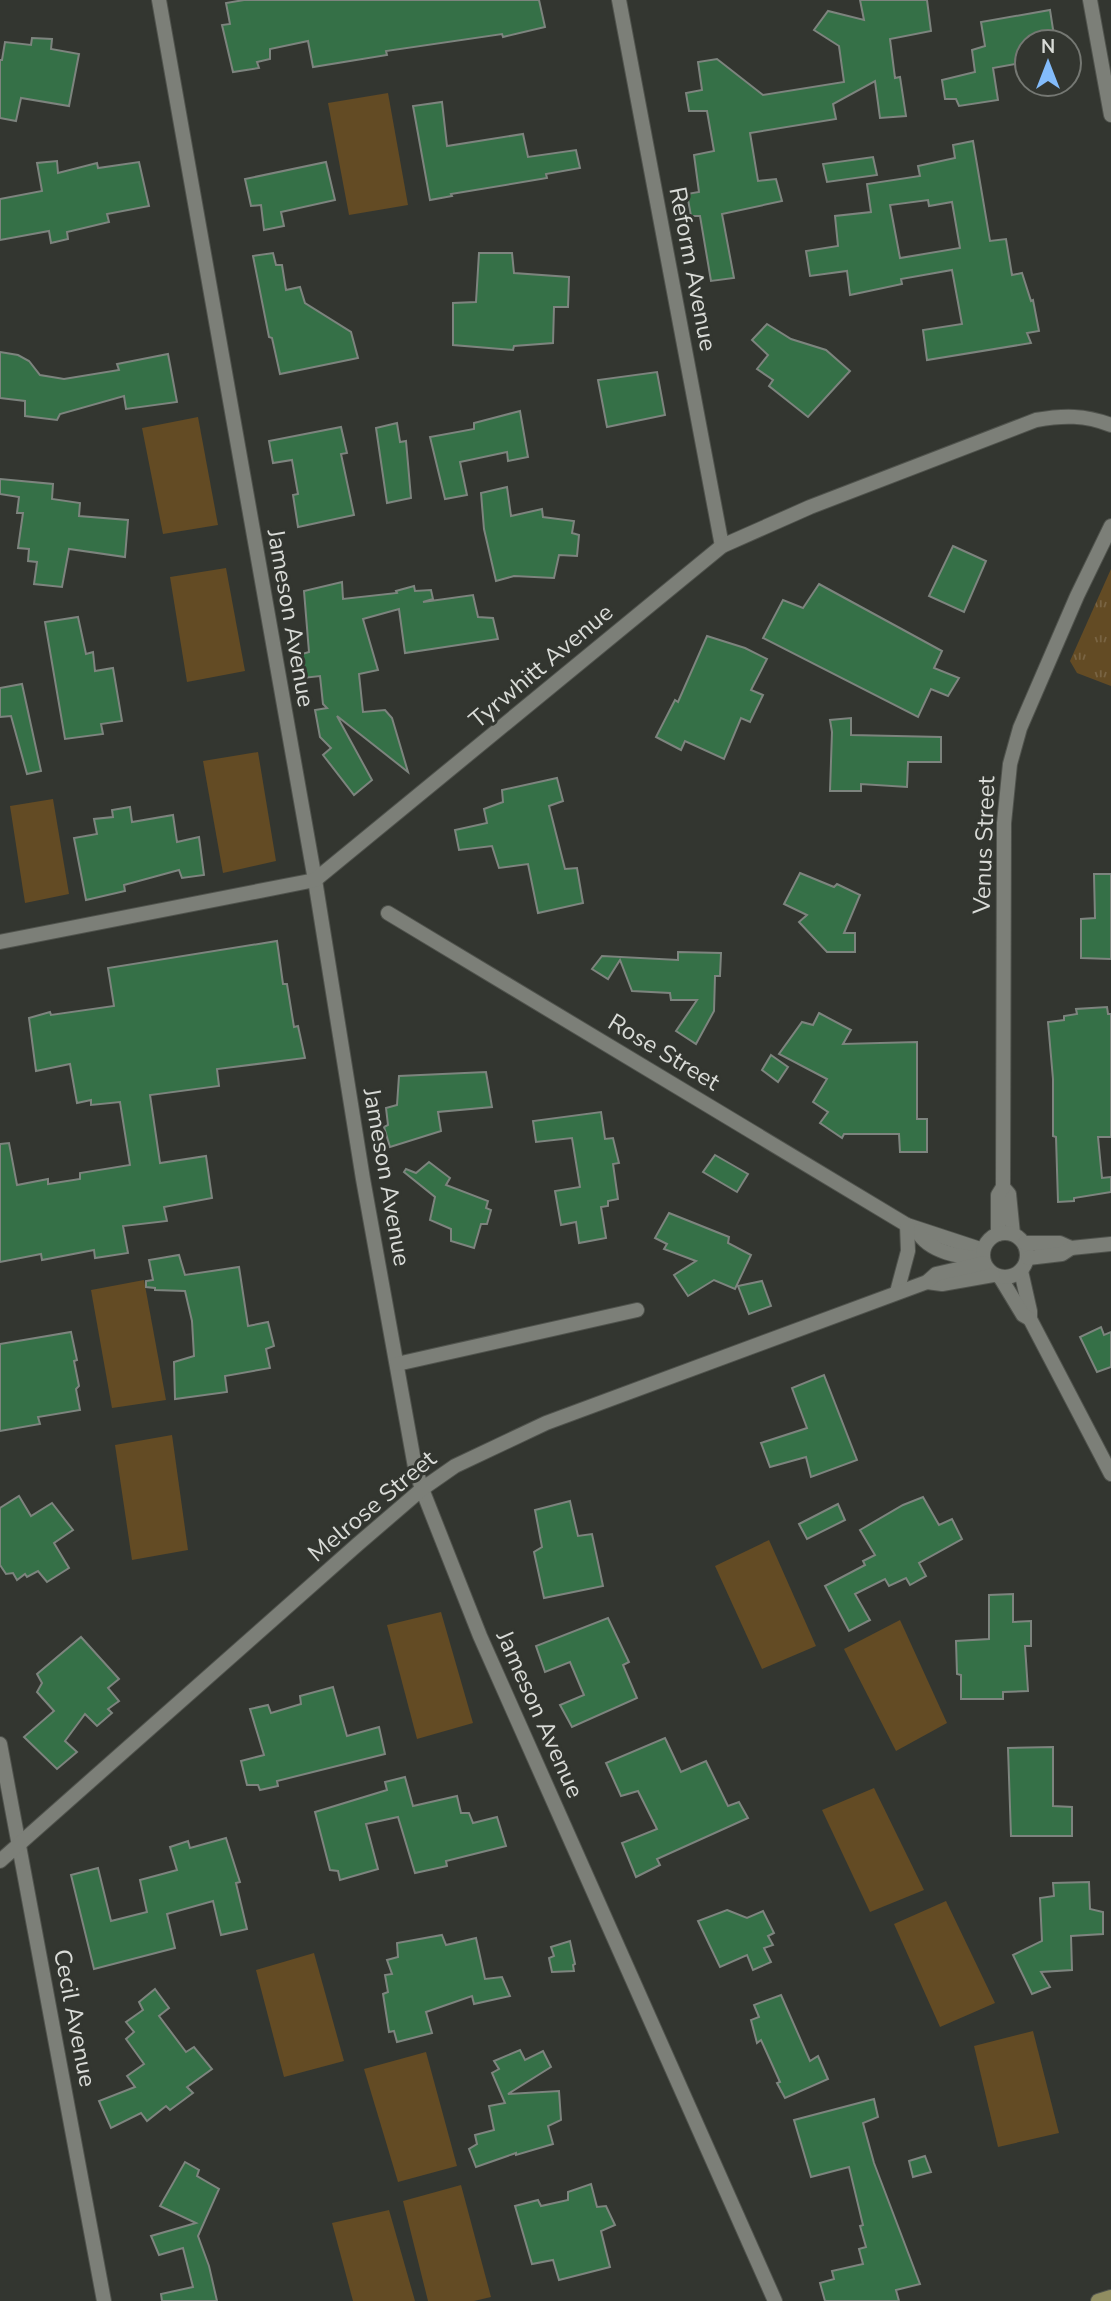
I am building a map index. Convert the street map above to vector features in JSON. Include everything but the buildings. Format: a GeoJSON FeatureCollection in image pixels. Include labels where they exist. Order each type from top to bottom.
{"type":"FeatureCollection","features":[{"type":"Feature","properties":{"kind":"main road"},"geometry":{"type":"LineString","coordinates":[[1098,2301],[1111,2297]]}},
{"type":"Feature","properties":{"kind":"street","name":"Jameson Avenue"},"geometry":{"type":"LineString","coordinates":[[159,0],[315,880],[363,1179],[415,1467],[480,1636],[775,2301]]}},
{"type":"Feature","properties":{"kind":"street","name":"Reform Avenue"},"geometry":{"type":"LineString","coordinates":[[619,0],[722,546]]}},
{"type":"Feature","properties":{"kind":"street"},"geometry":{"type":"LineString","coordinates":[[1090,0],[1111,115]]}},
{"type":"Feature","properties":{"kind":"street","name":"Tyrwhitt Avenue"},"geometry":{"type":"LineString","coordinates":[[0,942],[315,880],[722,546],[810,507],[1036,420],[1085,416],[1111,425]]}},
{"type":"Feature","properties":{"kind":"street","name":"Venus Street"},"geometry":{"type":"LineString","coordinates":[[1111,526],[1077,596],[1020,728],[1010,764],[1004,823],[1003,1187],[998,1195],[1017,1248],[1030,1319],[1111,1474]]}},
{"type":"Feature","properties":{"kind":"street","name":"Rose Street"},"geometry":{"type":"LineString","coordinates":[[388,914],[912,1227],[935,1248],[989,1265]]}},
{"type":"Feature","properties":{"kind":"street"},"geometry":{"type":"LineString","coordinates":[[897,1292],[912,1227]]}},
{"type":"Feature","properties":{"kind":"street"},"geometry":{"type":"LineString","coordinates":[[989,1265],[986,1243],[1017,1248],[1060,1243],[1071,1248],[1111,1244]]}},
{"type":"Feature","properties":{"kind":"street","name":"Melrose Street"},"geometry":{"type":"LineString","coordinates":[[0,1861],[422,1489],[455,1466],[546,1423],[897,1292],[927,1282],[942,1284],[989,1265],[1008,1278],[1017,1248]]}},
{"type":"Feature","properties":{"kind":"street","name":"Venus Street"},"geometry":{"type":"LineString","coordinates":[[989,1265],[1023,1315],[1030,1319]]}},
{"type":"Feature","properties":{"kind":"street"},"geometry":{"type":"LineString","coordinates":[[397,1364],[637,1310]]}},
{"type":"Feature","properties":{"kind":"street","name":"Cecil Avenue"},"geometry":{"type":"LineString","coordinates":[[0,1744],[104,2301]]}},
{"type":"Feature","properties":{"kind":"green space"},"geometry":{"type":"Polygon","coordinates":[[[388,93],[408,205],[349,215],[328,103],[388,93]]]}},
{"type":"Feature","properties":{"kind":"green space"},"geometry":{"type":"Polygon","coordinates":[[[198,417],[218,525],[163,534],[142,428],[198,417]]]}},
{"type":"Feature","properties":{"kind":"green space"},"geometry":{"type":"Polygon","coordinates":[[[226,568],[245,671],[187,682],[170,577],[226,568]]]}},
{"type":"Feature","properties":{"kind":"green space"},"geometry":{"type":"Polygon","coordinates":[[[1111,569],[1111,686],[1077,673],[1070,661],[1111,569]]]}},
{"type":"Feature","properties":{"kind":"green space"},"geometry":{"type":"Polygon","coordinates":[[[258,752],[276,861],[223,873],[203,761],[258,752]]]}},
{"type":"Feature","properties":{"kind":"green space"},"geometry":{"type":"Polygon","coordinates":[[[53,799],[69,894],[25,903],[10,806],[53,799]]]}},
{"type":"Feature","properties":{"kind":"green space"},"geometry":{"type":"Polygon","coordinates":[[[144,1280],[166,1400],[112,1408],[91,1290],[144,1280]]]}},
{"type":"Feature","properties":{"kind":"green space"},"geometry":{"type":"Polygon","coordinates":[[[172,1435],[188,1550],[132,1560],[115,1445],[172,1435]]]}},
{"type":"Feature","properties":{"kind":"green space"},"geometry":{"type":"Polygon","coordinates":[[[769,1540],[816,1646],[762,1669],[715,1566],[769,1540]]]}},
{"type":"Feature","properties":{"kind":"green space"},"geometry":{"type":"Polygon","coordinates":[[[441,1612],[473,1723],[417,1739],[387,1625],[441,1612]]]}},
{"type":"Feature","properties":{"kind":"green space"},"geometry":{"type":"Polygon","coordinates":[[[900,1620],[947,1723],[896,1751],[844,1649],[900,1620]]]}},
{"type":"Feature","properties":{"kind":"green space"},"geometry":{"type":"Polygon","coordinates":[[[874,1788],[924,1890],[870,1912],[822,1810],[874,1788]]]}},
{"type":"Feature","properties":{"kind":"green space"},"geometry":{"type":"Polygon","coordinates":[[[946,1901],[995,2003],[940,2027],[894,1924],[946,1901]]]}},
{"type":"Feature","properties":{"kind":"green space"},"geometry":{"type":"Polygon","coordinates":[[[314,1953],[344,2061],[284,2077],[256,1970],[314,1953]]]}},
{"type":"Feature","properties":{"kind":"green space"},"geometry":{"type":"Polygon","coordinates":[[[1033,2031],[1059,2133],[998,2147],[974,2046],[1033,2031]]]}},
{"type":"Feature","properties":{"kind":"green space"},"geometry":{"type":"Polygon","coordinates":[[[426,2052],[457,2166],[398,2182],[364,2069],[426,2052]]]}},
{"type":"Feature","properties":{"kind":"green space"},"geometry":{"type":"Polygon","coordinates":[[[461,2185],[491,2297],[474,2301],[428,2301],[403,2201],[461,2185]]]}},
{"type":"Feature","properties":{"kind":"green space"},"geometry":{"type":"Polygon","coordinates":[[[389,2210],[415,2301],[353,2301],[332,2223],[389,2210]]]}}]}
